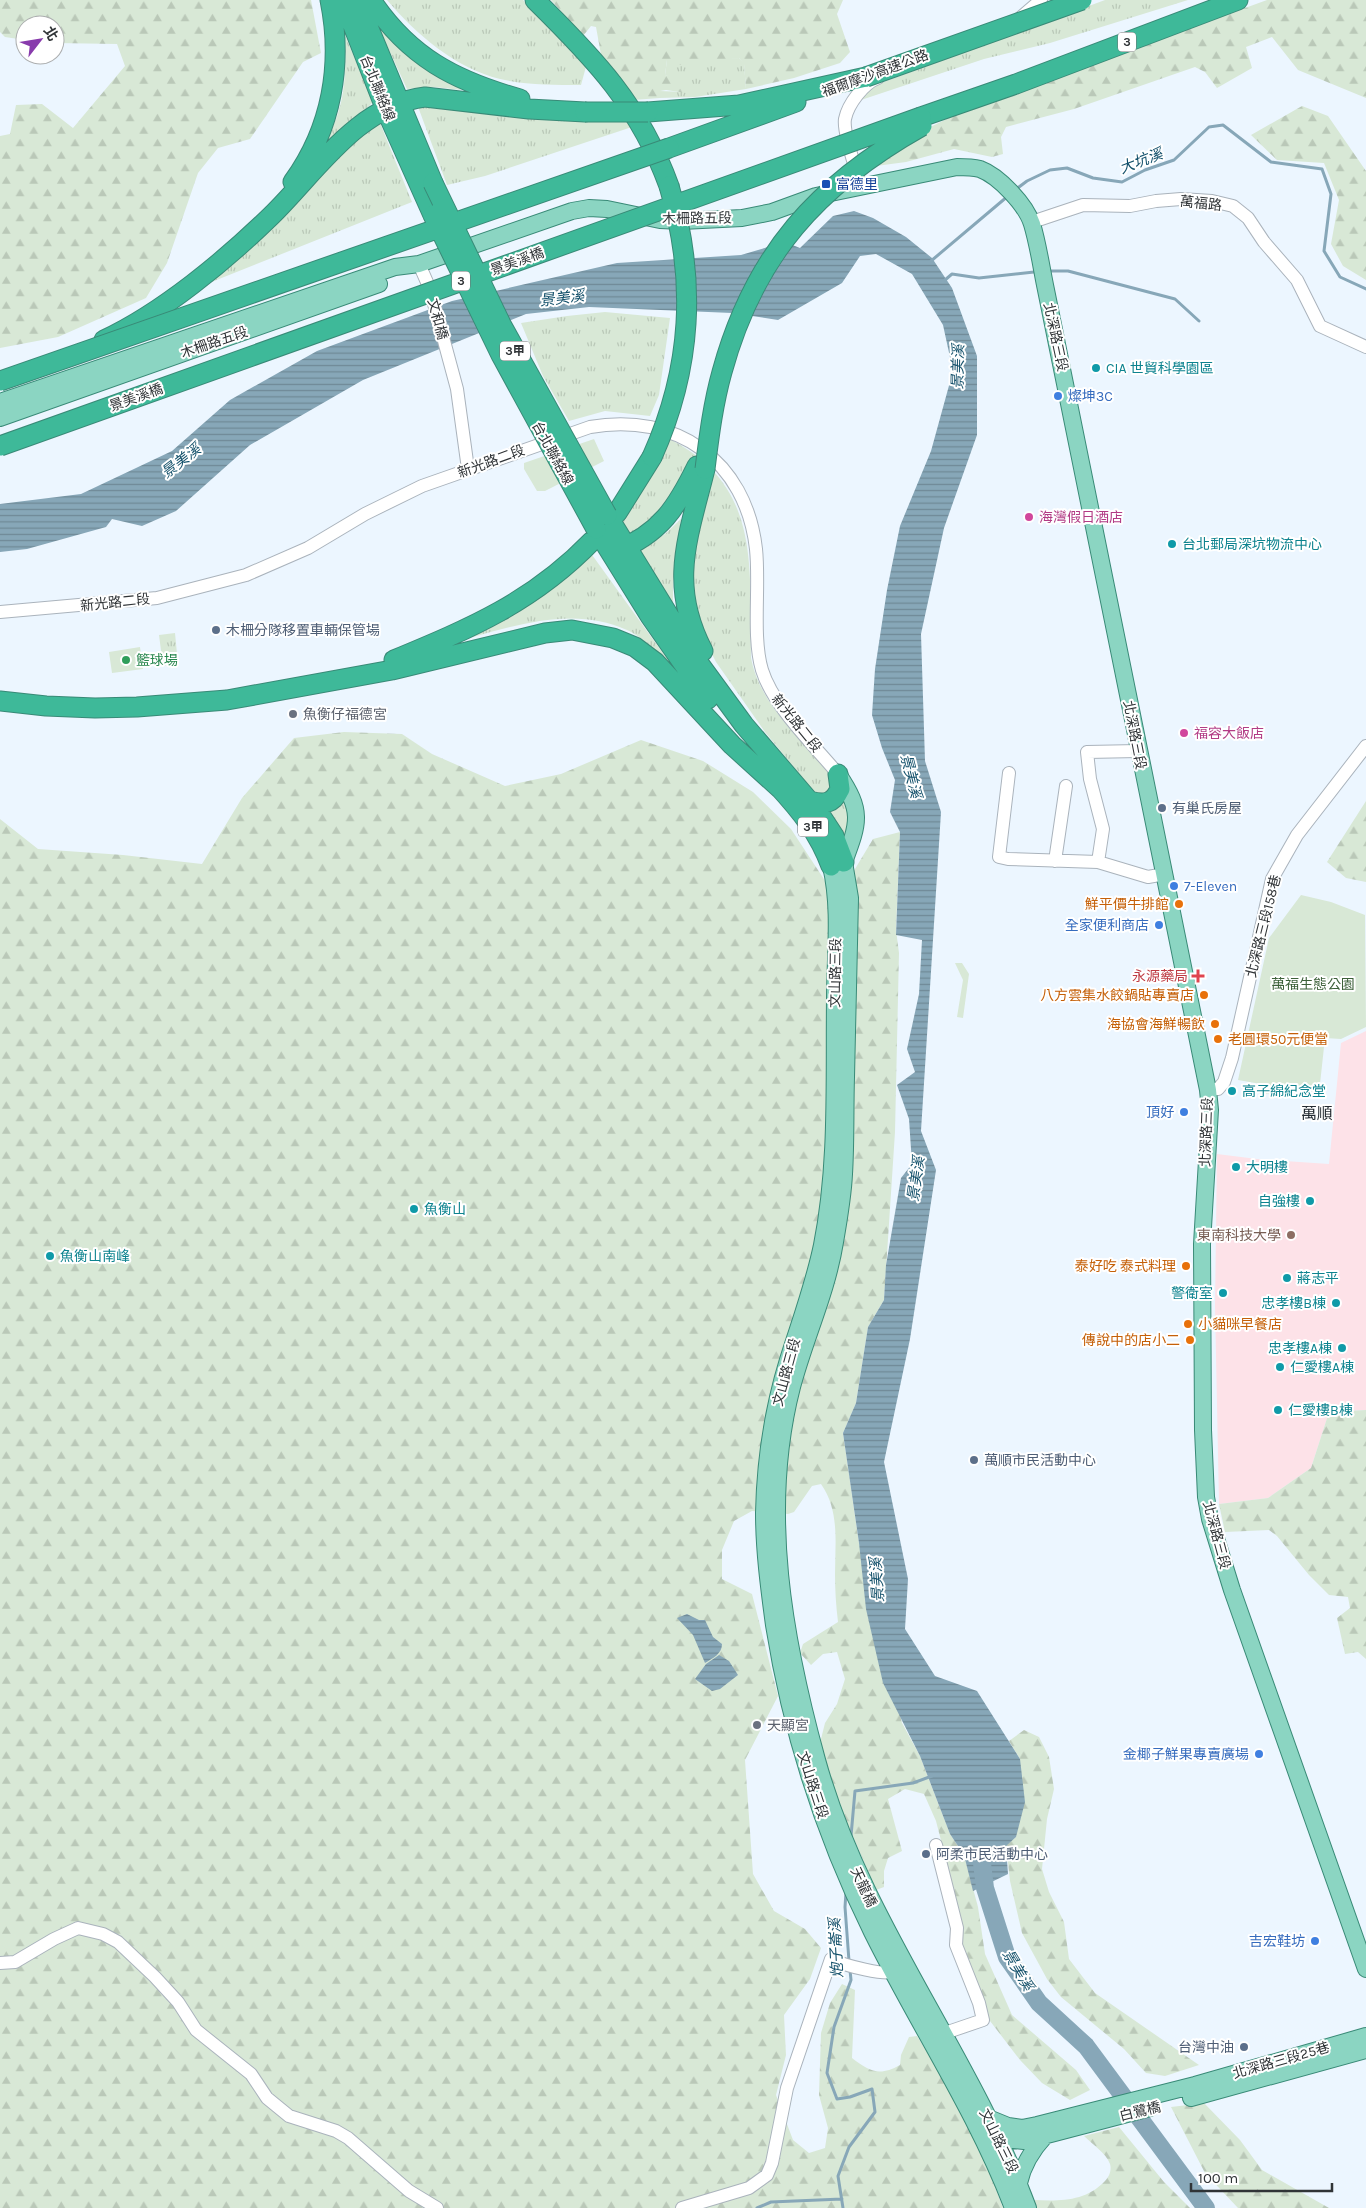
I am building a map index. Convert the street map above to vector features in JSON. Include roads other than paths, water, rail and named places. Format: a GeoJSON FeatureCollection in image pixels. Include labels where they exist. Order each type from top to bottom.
{"type":"FeatureCollection","features":[{"type":"Feature","properties":{"kind":"highway"},"geometry":{"type":"LineString","coordinates":[[244,241],[295,180],[310,155],[322,129],[331,100],[336,62],[336,26],[330,0]]}},
{"type":"Feature","properties":{"kind":"highway","name":"台北聯絡線"},"geometry":{"type":"LineString","coordinates":[[343,0],[392,107],[433,183],[501,324],[603,524]]}},
{"type":"Feature","properties":{"kind":"highway","name":"台北聯絡線"},"geometry":{"type":"LineString","coordinates":[[357,0],[392,107],[433,215],[501,355],[618,550],[650,616],[715,708],[813,826],[837,864]]}},
{"type":"Feature","properties":{"kind":"highway"},"geometry":{"type":"LineString","coordinates":[[371,0],[399,36],[418,54],[444,71],[474,85],[529,106]]}},
{"type":"Feature","properties":{"kind":"highway"},"geometry":{"type":"LineString","coordinates":[[331,680],[388,662],[496,614],[541,587],[603,524],[652,457],[677,389],[686,326],[686,270],[678,218],[669,186],[650,140],[633,111],[610,79],[535,0]]}},
{"type":"Feature","properties":{"kind":"highway","name":"福爾摩沙高速公路"},"geometry":{"type":"LineString","coordinates":[[741,113],[866,76],[1082,0]]}},
{"type":"Feature","properties":{"kind":"highway","name":"3"},"geometry":{"type":"LineString","coordinates":[[922,121],[1238,0]]}},
{"type":"Feature","properties":{"kind":"highway"},"geometry":{"type":"LineString","coordinates":[[0,380],[106,339],[174,296],[244,241],[272,216],[357,128],[392,107],[411,99],[434,97],[585,112],[741,113]]}},
{"type":"Feature","properties":{"kind":"highway"},"geometry":{"type":"LineString","coordinates":[[0,380],[669,148],[741,113]]}},
{"type":"Feature","properties":{"kind":"highway"},"geometry":{"type":"LineString","coordinates":[[764,750],[704,653],[688,619],[682,584],[684,560],[701,468],[721,373],[734,331],[745,305],[772,257],[811,208],[848,173],[922,121]]}},
{"type":"Feature","properties":{"kind":"highway","name":"景美溪橋"},"geometry":{"type":"LineString","coordinates":[[0,446],[922,121]]}},
{"type":"Feature","properties":{"kind":"highway"},"geometry":{"type":"LineString","coordinates":[[618,550],[648,534],[671,513],[701,468]]}},
{"type":"Feature","properties":{"kind":"highway","name":"台北聯絡線"},"geometry":{"type":"LineString","coordinates":[[618,550],[764,750],[810,801],[834,836],[837,864]]}},
{"type":"Feature","properties":{"kind":"highway"},"geometry":{"type":"LineString","coordinates":[[0,701],[46,706],[137,707],[227,700],[392,670],[545,633],[572,630],[613,638],[635,648],[655,662],[732,745],[785,793]]}},
{"type":"Feature","properties":{"kind":"highway"},"geometry":{"type":"LineString","coordinates":[[810,801],[820,804],[832,800],[840,789],[838,774]]}},
{"type":"Feature","properties":{"kind":"main road","name":"木柵路五段"},"geometry":{"type":"LineString","coordinates":[[2,407],[395,267],[422,269],[555,216],[589,208],[607,209],[660,220],[712,220],[761,215],[816,196],[949,168],[968,167],[979,169],[1002,184],[1017,199],[1032,222]]}},
{"type":"Feature","properties":{"kind":"main road","name":"北深路三段"},"geometry":{"type":"LineString","coordinates":[[1032,222],[1208,1090],[1210,1110],[1202,1244],[1202,1421],[1206,1497],[1210,1520],[1232,1590],[1366,1969]]}},
{"type":"Feature","properties":{"kind":"main road","name":"新光路二段"},"geometry":{"type":"LineString","coordinates":[[837,864],[856,832],[857,812],[848,789],[838,774]]}},
{"type":"Feature","properties":{"kind":"main road","name":"文山路三段"},"geometry":{"type":"LineString","coordinates":[[837,864],[850,898],[844,1175],[834,1245],[822,1297],[792,1387],[778,1471],[771,1543],[780,1571],[791,1681],[818,1764],[847,1864]]}},
{"type":"Feature","properties":{"kind":"main road","name":"天龍橋"},"geometry":{"type":"LineString","coordinates":[[847,1864],[875,1925]]}},
{"type":"Feature","properties":{"kind":"main road","name":"文山路三段"},"geometry":{"type":"LineString","coordinates":[[875,1925],[981,2119],[999,2138],[1028,2208]]}},
{"type":"Feature","properties":{"kind":"main road","name":"文山路三段"},"geometry":{"type":"LineString","coordinates":[[899,1970],[942,2034],[981,2119],[982,2138],[1013,2208]]}},
{"type":"Feature","properties":{"kind":"main road","name":"北深路三段25巷"},"geometry":{"type":"LineString","coordinates":[[1199,2090],[1366,2036]]}},
{"type":"Feature","properties":{"kind":"main road","name":"北深路三段25巷"},"geometry":{"type":"LineString","coordinates":[[1199,2090],[1366,2050]]}},
{"type":"Feature","properties":{"kind":"main road","name":"白鷺橋"},"geometry":{"type":"LineString","coordinates":[[1075,2122],[1199,2090]]}},
{"type":"Feature","properties":{"kind":"main road"},"geometry":{"type":"LineString","coordinates":[[981,2119],[1022,2128],[1075,2122]]}},
{"type":"Feature","properties":{"kind":"main road"},"geometry":{"type":"LineString","coordinates":[[982,2138],[1024,2141],[1045,2136],[1075,2122]]}},
{"type":"Feature","properties":{"kind":"main road"},"geometry":{"type":"LineString","coordinates":[[1019,2183],[1027,2161],[1035,2147],[1045,2136]]}},
{"type":"Feature","properties":{"kind":"street"},"geometry":{"type":"LineString","coordinates":[[861,187],[850,150],[845,120],[856,97],[871,80],[996,32],[1026,14],[1041,0]]}},
{"type":"Feature","properties":{"kind":"street","name":"萬福路"},"geometry":{"type":"LineString","coordinates":[[1032,222],[1083,205],[1130,206],[1156,201],[1180,200],[1212,202],[1233,206],[1248,218],[1264,242],[1297,280],[1320,326],[1366,347]]}},
{"type":"Feature","properties":{"kind":"street","name":"文和橋"},"geometry":{"type":"LineString","coordinates":[[422,269],[454,375],[461,410],[468,469]]}},
{"type":"Feature","properties":{"kind":"street","name":"新光路二段"},"geometry":{"type":"LineString","coordinates":[[0,612],[136,601],[215,584],[282,560],[394,499],[468,469],[574,431],[609,424],[651,426],[670,432],[704,451],[733,482],[749,513],[756,550],[759,655],[765,680],[780,704],[838,774]]}},
{"type":"Feature","properties":{"kind":"street","name":"北深路三段158巷"},"geometry":{"type":"LineString","coordinates":[[1208,1090],[1218,1089],[1224,1082],[1232,1058],[1272,880],[1297,835],[1366,746]]}},
{"type":"Feature","properties":{"kind":"street"},"geometry":{"type":"LineString","coordinates":[[1098,862],[1104,829],[1087,766],[1087,752],[1138,751]]}},
{"type":"Feature","properties":{"kind":"street"},"geometry":{"type":"LineString","coordinates":[[1009,773],[999,857],[1008,859],[1098,862],[1148,877],[1165,874]]}},
{"type":"Feature","properties":{"kind":"street"},"geometry":{"type":"LineString","coordinates":[[1055,861],[1066,786]]}},
{"type":"Feature","properties":{"kind":"street"},"geometry":{"type":"LineString","coordinates":[[936,1845],[957,1928],[956,1945],[979,2003],[983,2020],[942,2034]]}},
{"type":"Feature","properties":{"kind":"street"},"geometry":{"type":"LineString","coordinates":[[0,1963],[16,1962],[54,1939],[78,1928],[103,1934],[118,1942],[178,2002],[196,2030],[251,2074],[267,2098],[274,2104],[289,2116],[336,2131],[348,2138],[410,2191],[437,2208]]}},
{"type":"Feature","properties":{"kind":"street"},"geometry":{"type":"LineString","coordinates":[[682,2208],[749,2188],[767,2174],[776,2146],[787,2088],[831,1958],[837,1962],[872,1970],[899,1970]]}},
{"type":"Feature","properties":{"kind":"water"},"geometry":{"type":"Polygon","coordinates":[[[854,211],[873,218],[906,237],[932,258],[952,288],[977,356],[977,435],[944,528],[921,634],[925,761],[941,812],[921,1131],[936,1170],[910,1339],[884,1462],[908,1579],[905,1629],[935,1676],[977,1691],[1020,1759],[1025,1802],[1016,1837],[1006,1846],[1008,1874],[973,1891],[964,1855],[950,1834],[920,1756],[883,1683],[866,1609],[859,1543],[843,1433],[856,1403],[868,1327],[884,1300],[886,1265],[901,1178],[912,1164],[909,1119],[897,1085],[915,1072],[907,1049],[919,994],[922,940],[896,935],[900,832],[890,812],[895,780],[882,748],[872,715],[875,669],[887,590],[900,526],[931,451],[953,371],[943,325],[912,274],[876,254],[860,256],[842,283],[778,320],[732,313],[589,307],[526,314],[363,380],[250,445],[176,511],[142,526],[112,519],[106,527],[27,549],[0,552],[0,504],[81,494],[172,451],[230,400],[317,351],[452,301],[617,263],[741,255],[785,242],[800,248],[833,216],[854,211]]]}},
{"type":"Feature","properties":{"kind":"water"},"geometry":{"type":"Polygon","coordinates":[[[687,1614],[699,1620],[705,1620],[713,1637],[722,1644],[719,1653],[705,1663],[693,1635],[677,1618],[687,1614]]]}},
{"type":"Feature","properties":{"kind":"water"},"geometry":{"type":"Polygon","coordinates":[[[719,1655],[729,1661],[738,1675],[720,1689],[712,1691],[695,1679],[706,1664],[719,1655]]]}},
{"type":"Feature","properties":{"kind":"waterway","name":"大坑溪"},"geometry":{"type":"LineString","coordinates":[[1015,190],[1027,181],[1050,170],[1067,168],[1093,178],[1122,182],[1145,170],[1174,160],[1209,127],[1223,125],[1271,162],[1322,169],[1331,194],[1324,251],[1340,277],[1366,289]]}},
{"type":"Feature","properties":{"kind":"waterway","name":"大坑溪"},"geometry":{"type":"LineString","coordinates":[[931,261],[1008,196]]}},
{"type":"Feature","properties":{"kind":"waterway"},"geometry":{"type":"LineString","coordinates":[[1051,271],[1068,271],[1175,299],[1199,321]]}},
{"type":"Feature","properties":{"kind":"waterway"},"geometry":{"type":"LineString","coordinates":[[945,280],[952,274],[979,278],[1034,272]]}},
{"type":"Feature","properties":{"kind":"waterway","name":"炮子崙溪"},"geometry":{"type":"LineString","coordinates":[[851,1836],[855,1791],[913,1783],[932,1776]]}},
{"type":"Feature","properties":{"kind":"waterway","name":"景美溪"},"geometry":{"type":"LineString","coordinates":[[982,1863],[985,1888],[1007,1957],[1039,2003],[1086,2046],[1206,2208]]}},
{"type":"Feature","properties":{"kind":"waterway","name":"炮子崙溪"},"geometry":{"type":"LineString","coordinates":[[846,1892],[845,1907],[849,1961]]}},
{"type":"Feature","properties":{"kind":"waterway","name":"炮子崙溪"},"geometry":{"type":"LineString","coordinates":[[843,2208],[838,2176],[849,2147],[875,2112],[872,2089],[850,2097],[837,2099],[827,2073],[834,2027],[851,1980],[850,1970]]}},
{"type":"Feature","properties":{"kind":"waterway"},"geometry":{"type":"LineString","coordinates":[[757,2208],[771,2202],[842,2199]]}},
{"type":"Feature","properties":{"kind":"place","name":"富德里"},"geometry":{"type":"Point","coordinates":[826,184]}},
{"type":"Feature","properties":{"kind":"place","name":"CIA 世貿科學園區"},"geometry":{"type":"Point","coordinates":[1096,368]}},
{"type":"Feature","properties":{"kind":"place","name":"燦坤3C"},"geometry":{"type":"Point","coordinates":[1058,396]}},
{"type":"Feature","properties":{"kind":"place","name":"海灣假日酒店"},"geometry":{"type":"Point","coordinates":[1029,517]}},
{"type":"Feature","properties":{"kind":"place","name":"台北郵局深坑物流中心"},"geometry":{"type":"Point","coordinates":[1172,544]}},
{"type":"Feature","properties":{"kind":"place","name":"木柵分隊移置車輛保管場"},"geometry":{"type":"Point","coordinates":[216,630]}},
{"type":"Feature","properties":{"kind":"place","name":"籃球場"},"geometry":{"type":"Point","coordinates":[126,660]}},
{"type":"Feature","properties":{"kind":"place","name":"魚衡仔福德宮"},"geometry":{"type":"Point","coordinates":[293,714]}},
{"type":"Feature","properties":{"kind":"place","name":"福容大飯店"},"geometry":{"type":"Point","coordinates":[1184,733]}},
{"type":"Feature","properties":{"kind":"place","name":"有巢氏房屋"},"geometry":{"type":"Point","coordinates":[1162,808]}},
{"type":"Feature","properties":{"kind":"place","name":"7-Eleven"},"geometry":{"type":"Point","coordinates":[1174,886]}},
{"type":"Feature","properties":{"kind":"place","name":"鮮平價牛排館"},"geometry":{"type":"Point","coordinates":[1179,904]}},
{"type":"Feature","properties":{"kind":"place","name":"全家便利商店"},"geometry":{"type":"Point","coordinates":[1159,925]}},
{"type":"Feature","properties":{"kind":"place","name":"永源藥局"},"geometry":{"type":"Point","coordinates":[1198,976]}},
{"type":"Feature","properties":{"kind":"place","name":"八方雲集水餃鍋貼專賣店"},"geometry":{"type":"Point","coordinates":[1204,995]}},
{"type":"Feature","properties":{"kind":"place","name":"海協會海鮮暢飲"},"geometry":{"type":"Point","coordinates":[1215,1024]}},
{"type":"Feature","properties":{"kind":"place","name":"老圓環50元便當"},"geometry":{"type":"Point","coordinates":[1218,1039]}},
{"type":"Feature","properties":{"kind":"place","name":"高子綿紀念堂"},"geometry":{"type":"Point","coordinates":[1232,1091]}},
{"type":"Feature","properties":{"kind":"place","name":"頂好"},"geometry":{"type":"Point","coordinates":[1184,1112]}},
{"type":"Feature","properties":{"kind":"place","name":"大明樓"},"geometry":{"type":"Point","coordinates":[1236,1167]}},
{"type":"Feature","properties":{"kind":"place","name":"自強樓"},"geometry":{"type":"Point","coordinates":[1310,1201]}},
{"type":"Feature","properties":{"kind":"place","name":"魚衡山"},"geometry":{"type":"Point","coordinates":[414,1209]}},
{"type":"Feature","properties":{"kind":"place","name":"東南科技大學"},"geometry":{"type":"Point","coordinates":[1291,1235]}},
{"type":"Feature","properties":{"kind":"place","name":"魚衡山南峰"},"geometry":{"type":"Point","coordinates":[50,1256]}},
{"type":"Feature","properties":{"kind":"place","name":"泰好吃 泰式料理"},"geometry":{"type":"Point","coordinates":[1186,1266]}},
{"type":"Feature","properties":{"kind":"place","name":"蔣志平"},"geometry":{"type":"Point","coordinates":[1287,1278]}},
{"type":"Feature","properties":{"kind":"place","name":"警衛室"},"geometry":{"type":"Point","coordinates":[1223,1293]}},
{"type":"Feature","properties":{"kind":"place","name":"忠孝樓B棟"},"geometry":{"type":"Point","coordinates":[1336,1303]}},
{"type":"Feature","properties":{"kind":"place","name":"小貓咪早餐店"},"geometry":{"type":"Point","coordinates":[1188,1324]}},
{"type":"Feature","properties":{"kind":"place","name":"傳說中的店小二"},"geometry":{"type":"Point","coordinates":[1190,1340]}},
{"type":"Feature","properties":{"kind":"place","name":"忠孝樓A棟"},"geometry":{"type":"Point","coordinates":[1342,1348]}},
{"type":"Feature","properties":{"kind":"place","name":"仁愛樓A棟"},"geometry":{"type":"Point","coordinates":[1280,1367]}},
{"type":"Feature","properties":{"kind":"place","name":"仁愛樓B棟"},"geometry":{"type":"Point","coordinates":[1278,1410]}},
{"type":"Feature","properties":{"kind":"place","name":"萬順市民活動中心"},"geometry":{"type":"Point","coordinates":[974,1460]}},
{"type":"Feature","properties":{"kind":"place","name":"天顯宮"},"geometry":{"type":"Point","coordinates":[757,1725]}},
{"type":"Feature","properties":{"kind":"place","name":"金椰子鮮果專賣廣場"},"geometry":{"type":"Point","coordinates":[1259,1754]}},
{"type":"Feature","properties":{"kind":"place","name":"阿柔市民活動中心"},"geometry":{"type":"Point","coordinates":[926,1854]}},
{"type":"Feature","properties":{"kind":"place","name":"吉宏鞋坊"},"geometry":{"type":"Point","coordinates":[1315,1941]}},
{"type":"Feature","properties":{"kind":"place","name":"台灣中油"},"geometry":{"type":"Point","coordinates":[1244,2047]}},
{"type":"Feature","properties":{"kind":"district","name":"萬順"},"geometry":{"type":"Point","coordinates":[1317,1113]}},
{"type":"Feature","properties":{"kind":"park label","name":"萬福生態公園"},"geometry":{"type":"Point","coordinates":[1313,984]}}]}
